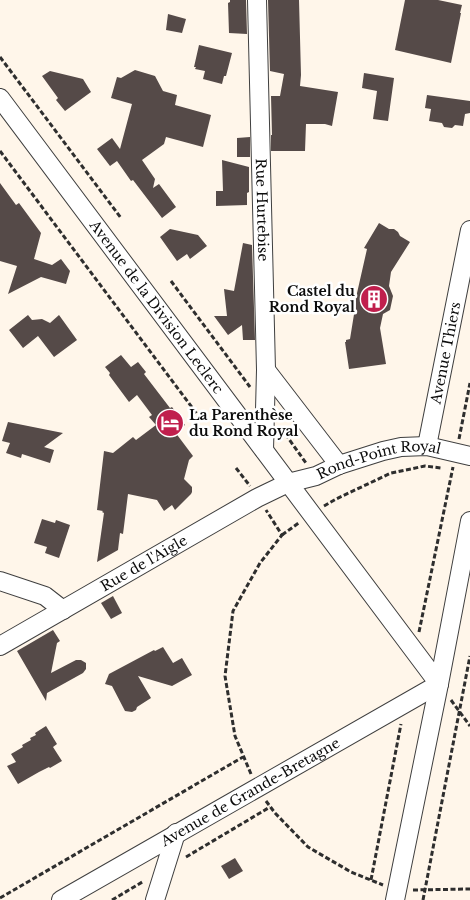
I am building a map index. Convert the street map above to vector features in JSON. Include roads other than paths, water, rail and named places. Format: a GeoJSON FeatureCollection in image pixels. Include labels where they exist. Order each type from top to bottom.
{"type":"FeatureCollection","features":[{"type":"Feature","properties":{"kind":"street","name":"Rue Hurtebise"},"geometry":{"type":"LineString","coordinates":[[257,0],[266,370],[264,450]]}},
{"type":"Feature","properties":{"kind":"street","name":"Avenue de la Division Leclerc"},"geometry":{"type":"LineString","coordinates":[[0,98],[439,684]]}},
{"type":"Feature","properties":{"kind":"street","name":"Avenue Thiers"},"geometry":{"type":"LineString","coordinates":[[427,446],[470,230]]}},
{"type":"Feature","properties":{"kind":"street"},"geometry":{"type":"LineString","coordinates":[[266,370],[339,464]]}},
{"type":"Feature","properties":{"kind":"street","name":"Rond-Point Royal"},"geometry":{"type":"LineString","coordinates":[[288,483],[316,476],[339,464],[401,447],[427,446],[460,462]]}},
{"type":"Feature","properties":{"kind":"street","name":"Rue de l'Aigle"},"geometry":{"type":"LineString","coordinates":[[0,646],[257,498],[288,483]]}},
{"type":"Feature","properties":{"kind":"street"},"geometry":{"type":"LineString","coordinates":[[396,895],[470,520]]}},
{"type":"Feature","properties":{"kind":"street"},"geometry":{"type":"LineString","coordinates":[[0,581],[45,596],[63,610]]}},
{"type":"Feature","properties":{"kind":"street","name":"Avenue de Grande-Bretagne"},"geometry":{"type":"LineString","coordinates":[[61,900],[439,684]]}},
{"type":"Feature","properties":{"kind":"street"},"geometry":{"type":"LineString","coordinates":[[156,900],[176,833]]}},
{"type":"Feature","properties":{"kind":"place","name":"Castel du Rond Royal"},"geometry":{"type":"Point","coordinates":[374,299]}},
{"type":"Feature","properties":{"kind":"place","name":"La Parenthèse du Rond Royal"},"geometry":{"type":"Point","coordinates":[170,423]}}]}
